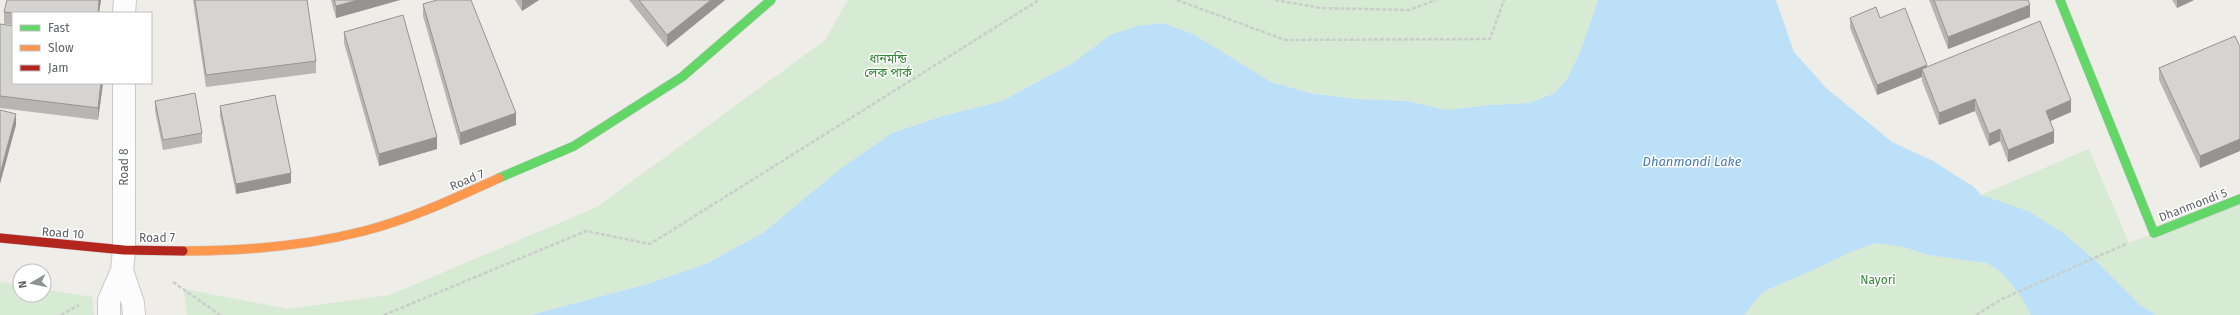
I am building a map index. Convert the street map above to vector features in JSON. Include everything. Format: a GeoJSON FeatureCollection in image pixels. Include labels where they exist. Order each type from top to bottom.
{"type":"FeatureCollection","features":[{"type":"Feature","properties":{"kind":"street"},"geometry":{"type":"LineString","coordinates":[[124,0],[124,12]]}},
{"type":"Feature","properties":{"kind":"street","name":"Road 7"},"geometry":{"type":"LineString","coordinates":[[123,260],[297,244],[364,231],[424,211],[574,146],[682,77],[714,51],[771,0]]}},
{"type":"Feature","properties":{"kind":"street","name":"Dhanmondi 5"},"geometry":{"type":"LineString","coordinates":[[2060,0],[2154,233],[2240,199]]}},
{"type":"Feature","properties":{"kind":"street","name":"Road 8"},"geometry":{"type":"LineString","coordinates":[[123,260],[124,84]]}},
{"type":"Feature","properties":{"kind":"street","name":"Road 10"},"geometry":{"type":"LineString","coordinates":[[0,238],[123,260]]}},
{"type":"Feature","properties":{"kind":"street"},"geometry":{"type":"LineString","coordinates":[[109,307],[123,260]]}},
{"type":"Feature","properties":{"kind":"street"},"geometry":{"type":"LineString","coordinates":[[123,260],[134,309]]}},
{"type":"Feature","properties":{"kind":"path"},"geometry":{"type":"LineString","coordinates":[[384,315],[586,231],[650,244],[1040,0]]}},
{"type":"Feature","properties":{"kind":"path"},"geometry":{"type":"LineString","coordinates":[[1177,0],[1285,40],[1490,39],[1504,0]]}},
{"type":"Feature","properties":{"kind":"path"},"geometry":{"type":"LineString","coordinates":[[1275,0],[1321,8],[1409,10],[1436,0]]}},
{"type":"Feature","properties":{"kind":"path"},"geometry":{"type":"LineString","coordinates":[[1976,315],[2002,299],[2116,248]]}},
{"type":"Feature","properties":{"kind":"green space","name":"ধানমন্ডি লেক পার্ক"},"geometry":{"type":"Polygon","coordinates":[[[848,0],[1598,0],[1580,52],[1567,79],[1555,93],[1529,103],[1490,105],[1447,110],[1407,101],[1356,99],[1310,93],[1271,82],[1243,67],[1110,35],[1073,63],[1002,101],[943,116],[892,133],[840,169],[764,232],[706,264],[647,284],[531,315],[187,315],[184,289],[288,309],[390,295],[597,207],[825,40],[848,0]]]}},
{"type":"Feature","properties":{"kind":"green space"},"geometry":{"type":"Polygon","coordinates":[[[2089,149],[2129,243],[2240,199],[2240,315],[2157,315],[2140,305],[2094,259],[2063,233],[1981,195],[2089,149]]]}},
{"type":"Feature","properties":{"kind":"green space","name":"Nayori"},"geometry":{"type":"Polygon","coordinates":[[[1876,243],[1904,247],[1928,255],[1987,263],[2002,273],[2020,295],[2031,315],[1744,315],[1763,292],[1851,252],[1876,243]]]}},
{"type":"Feature","properties":{"kind":"green space"},"geometry":{"type":"Polygon","coordinates":[[[0,282],[12,284],[12,303],[52,303],[52,290],[92,297],[94,315],[0,315],[0,282]]]}},
{"type":"Feature","properties":{"kind":"water","name":"Dhanmondi Lake"},"geometry":{"type":"Polygon","coordinates":[[[1598,0],[1776,0],[1794,52],[1825,87],[1892,142],[1933,161],[1974,187],[1981,195],[2028,211],[2063,233],[2094,259],[2140,305],[2157,315],[2031,315],[2020,295],[2002,273],[1987,263],[1928,255],[1904,247],[1876,243],[1851,252],[1763,292],[1744,315],[531,315],[647,284],[706,264],[764,232],[840,169],[892,133],[943,116],[1002,101],[1073,63],[1110,35],[1137,26],[1162,23],[1193,34],[1271,82],[1310,93],[1356,99],[1407,101],[1447,110],[1490,105],[1529,103],[1555,93],[1567,79],[1580,52],[1598,0]]]}},
{"type":"Feature","properties":{"kind":"building"},"geometry":{"type":"Polygon","coordinates":[[[7,0],[99,0],[98,12],[4,12],[7,0]]]}},
{"type":"Feature","properties":{"kind":"building"},"geometry":{"type":"Polygon","coordinates":[[[195,0],[307,0],[316,61],[206,75],[195,0]]]}},
{"type":"Feature","properties":{"kind":"building"},"geometry":{"type":"Polygon","coordinates":[[[334,0],[358,0],[336,6],[334,0]]]}},
{"type":"Feature","properties":{"kind":"building"},"geometry":{"type":"Polygon","coordinates":[[[437,0],[471,0],[516,113],[460,133],[423,4],[437,0]]]}},
{"type":"Feature","properties":{"kind":"building"},"geometry":{"type":"Polygon","coordinates":[[[639,0],[711,0],[667,35],[639,0]]]}},
{"type":"Feature","properties":{"kind":"building"},"geometry":{"type":"Polygon","coordinates":[[[1934,0],[2028,0],[2030,5],[1948,37],[1934,0]]]}},
{"type":"Feature","properties":{"kind":"building"},"geometry":{"type":"Polygon","coordinates":[[[1876,7],[1880,18],[1905,8],[1927,65],[1877,85],[1850,18],[1876,7]]]}},
{"type":"Feature","properties":{"kind":"building"},"geometry":{"type":"Polygon","coordinates":[[[403,15],[437,137],[379,154],[344,32],[403,15]]]}},
{"type":"Feature","properties":{"kind":"building"},"geometry":{"type":"Polygon","coordinates":[[[2040,21],[2071,100],[2046,111],[2054,131],[2008,150],[2000,129],[1989,134],[1975,99],[1939,113],[1922,69],[2040,21]]]}},
{"type":"Feature","properties":{"kind":"building"},"geometry":{"type":"Polygon","coordinates":[[[0,24],[12,26],[12,84],[101,84],[98,108],[0,96],[0,24]]]}},
{"type":"Feature","properties":{"kind":"building"},"geometry":{"type":"Polygon","coordinates":[[[2235,36],[2240,47],[2240,139],[2200,156],[2159,68],[2235,36]]]}},
{"type":"Feature","properties":{"kind":"building"},"geometry":{"type":"Polygon","coordinates":[[[195,93],[202,133],[163,140],[155,101],[195,93]]]}},
{"type":"Feature","properties":{"kind":"building"},"geometry":{"type":"Polygon","coordinates":[[[275,95],[291,173],[236,184],[220,106],[275,95]]]}},
{"type":"Feature","properties":{"kind":"building"},"geometry":{"type":"Polygon","coordinates":[[[0,110],[16,114],[0,174],[0,110]]]}},
{"type":"Feature","properties":{"kind":"traffic: fast"},"geometry":{"type":"LineString","coordinates":[[499,178],[574,146],[682,77],[771,0]]}},
{"type":"Feature","properties":{"kind":"traffic: fast"},"geometry":{"type":"LineString","coordinates":[[2060,0],[2154,233],[2240,199]]}},
{"type":"Feature","properties":{"kind":"traffic: slow"},"geometry":{"type":"LineString","coordinates":[[183,251],[274,247],[364,231],[416,214],[499,178]]}},
{"type":"Feature","properties":{"kind":"traffic: jam"},"geometry":{"type":"LineString","coordinates":[[0,238],[124,250],[183,251]]}}]}
